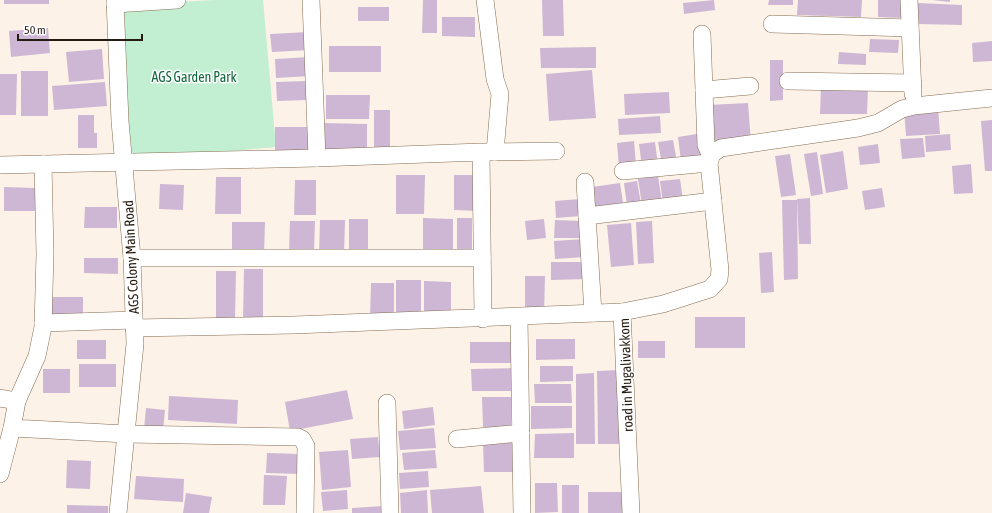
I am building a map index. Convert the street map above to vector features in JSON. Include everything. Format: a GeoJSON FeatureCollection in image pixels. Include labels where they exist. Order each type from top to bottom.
{"type":"FeatureCollection","features":[{"type":"Feature","properties":{"kind":"street"},"geometry":{"type":"LineString","coordinates":[[115,2],[177,0]]}},
{"type":"Feature","properties":{"kind":"street"},"geometry":{"type":"LineString","coordinates":[[311,0],[317,158]]}},
{"type":"Feature","properties":{"kind":"street"},"geometry":{"type":"LineString","coordinates":[[483,319],[482,258],[488,152],[500,94],[495,79],[485,0]]}},
{"type":"Feature","properties":{"kind":"street"},"geometry":{"type":"LineString","coordinates":[[909,0],[914,106]]}},
{"type":"Feature","properties":{"kind":"street","name":"AGS Colony Main Road"},"geometry":{"type":"LineString","coordinates":[[115,2],[118,86],[132,258],[135,344],[118,513]]}},
{"type":"Feature","properties":{"kind":"street"},"geometry":{"type":"LineString","coordinates":[[772,24],[910,28]]}},
{"type":"Feature","properties":{"kind":"street","name":"road in Mugalivakkom"},"geometry":{"type":"LineString","coordinates":[[631,513],[622,312],[663,304],[702,293],[715,285],[719,279],[720,270],[710,159],[706,145],[702,34]]}},
{"type":"Feature","properties":{"kind":"street"},"geometry":{"type":"LineString","coordinates":[[788,81],[913,83]]}},
{"type":"Feature","properties":{"kind":"street"},"geometry":{"type":"LineString","coordinates":[[704,90],[750,86]]}},
{"type":"Feature","properties":{"kind":"street"},"geometry":{"type":"LineString","coordinates":[[623,171],[710,159],[716,150],[721,148],[858,128],[878,123],[902,109],[914,106],[992,98]]}},
{"type":"Feature","properties":{"kind":"street"},"geometry":{"type":"LineString","coordinates":[[0,165],[556,151]]}},
{"type":"Feature","properties":{"kind":"street"},"geometry":{"type":"LineString","coordinates":[[0,474],[12,428],[17,401],[37,356],[43,323],[46,254],[43,164]]}},
{"type":"Feature","properties":{"kind":"street"},"geometry":{"type":"LineString","coordinates":[[585,182],[594,313]]}},
{"type":"Feature","properties":{"kind":"street"},"geometry":{"type":"LineString","coordinates":[[587,216],[713,201]]}},
{"type":"Feature","properties":{"kind":"street"},"geometry":{"type":"LineString","coordinates":[[132,258],[482,258]]}},
{"type":"Feature","properties":{"kind":"street"},"geometry":{"type":"LineString","coordinates":[[43,323],[294,326],[519,318],[622,312]]}},
{"type":"Feature","properties":{"kind":"street"},"geometry":{"type":"LineString","coordinates":[[519,318],[522,513]]}},
{"type":"Feature","properties":{"kind":"street"},"geometry":{"type":"LineString","coordinates":[[0,398],[17,401]]}},
{"type":"Feature","properties":{"kind":"street"},"geometry":{"type":"LineString","coordinates":[[387,403],[390,513]]}},
{"type":"Feature","properties":{"kind":"street"},"geometry":{"type":"LineString","coordinates":[[12,428],[126,434],[253,435],[302,438],[306,446],[304,513]]}},
{"type":"Feature","properties":{"kind":"street"},"geometry":{"type":"LineString","coordinates":[[457,440],[521,433]]}},
{"type":"Feature","properties":{"kind":"green space","name":"AGS Garden Park"},"geometry":{"type":"Polygon","coordinates":[[[215,0],[263,0],[276,147],[125,161],[115,5],[215,0]]]}},
{"type":"Feature","properties":{"kind":"building"},"geometry":{"type":"Polygon","coordinates":[[[4,0],[49,0],[49,4],[4,4],[4,0]]]}},
{"type":"Feature","properties":{"kind":"building"},"geometry":{"type":"Polygon","coordinates":[[[423,0],[437,0],[437,33],[422,33],[423,0]]]}},
{"type":"Feature","properties":{"kind":"building"},"geometry":{"type":"Polygon","coordinates":[[[542,0],[563,0],[564,36],[543,36],[542,0]]]}},
{"type":"Feature","properties":{"kind":"building"},"geometry":{"type":"Polygon","coordinates":[[[714,0],[715,10],[684,14],[683,3],[714,0]]]}},
{"type":"Feature","properties":{"kind":"building"},"geometry":{"type":"Polygon","coordinates":[[[769,0],[793,0],[793,5],[768,5],[769,0]]]}},
{"type":"Feature","properties":{"kind":"building"},"geometry":{"type":"Polygon","coordinates":[[[798,0],[862,0],[861,17],[797,15],[798,0]]]}},
{"type":"Feature","properties":{"kind":"building"},"geometry":{"type":"Polygon","coordinates":[[[878,0],[902,0],[902,18],[878,17],[878,0]]]}},
{"type":"Feature","properties":{"kind":"building"},"geometry":{"type":"Polygon","coordinates":[[[932,0],[950,0],[950,2],[932,0]]]}},
{"type":"Feature","properties":{"kind":"building"},"geometry":{"type":"Polygon","coordinates":[[[918,3],[962,5],[962,25],[917,24],[918,3]]]}},
{"type":"Feature","properties":{"kind":"building"},"geometry":{"type":"Polygon","coordinates":[[[358,7],[389,7],[389,21],[358,21],[358,7]]]}},
{"type":"Feature","properties":{"kind":"building"},"geometry":{"type":"Polygon","coordinates":[[[442,17],[475,17],[475,37],[442,36],[442,17]]]}},
{"type":"Feature","properties":{"kind":"building"},"geometry":{"type":"Polygon","coordinates":[[[48,28],[50,53],[11,57],[9,31],[48,28]]]}},
{"type":"Feature","properties":{"kind":"building"},"geometry":{"type":"Polygon","coordinates":[[[308,32],[309,50],[272,52],[270,34],[308,32]]]}},
{"type":"Feature","properties":{"kind":"building"},"geometry":{"type":"Polygon","coordinates":[[[870,39],[899,40],[898,53],[869,52],[870,39]]]}},
{"type":"Feature","properties":{"kind":"building"},"geometry":{"type":"Polygon","coordinates":[[[992,41],[992,61],[973,62],[972,43],[992,41]]]}},
{"type":"Feature","properties":{"kind":"building"},"geometry":{"type":"Polygon","coordinates":[[[329,46],[381,46],[381,72],[329,72],[329,46]]]}},
{"type":"Feature","properties":{"kind":"building"},"geometry":{"type":"Polygon","coordinates":[[[596,47],[596,68],[541,68],[540,48],[596,47]]]}},
{"type":"Feature","properties":{"kind":"building"},"geometry":{"type":"Polygon","coordinates":[[[102,49],[104,79],[69,82],[66,52],[102,49]]]}},
{"type":"Feature","properties":{"kind":"building"},"geometry":{"type":"Polygon","coordinates":[[[839,52],[866,54],[866,65],[838,64],[839,52]]]}},
{"type":"Feature","properties":{"kind":"building"},"geometry":{"type":"Polygon","coordinates":[[[310,57],[311,76],[276,78],[275,59],[310,57]]]}},
{"type":"Feature","properties":{"kind":"building"},"geometry":{"type":"Polygon","coordinates":[[[770,60],[783,60],[783,100],[770,101],[770,60]]]}},
{"type":"Feature","properties":{"kind":"building"},"geometry":{"type":"Polygon","coordinates":[[[592,70],[596,118],[549,121],[546,74],[592,70]]]}},
{"type":"Feature","properties":{"kind":"building"},"geometry":{"type":"Polygon","coordinates":[[[21,71],[48,71],[48,116],[21,116],[21,71]]]}},
{"type":"Feature","properties":{"kind":"building"},"geometry":{"type":"Polygon","coordinates":[[[0,74],[17,74],[16,115],[0,115],[0,74]]]}},
{"type":"Feature","properties":{"kind":"building"},"geometry":{"type":"Polygon","coordinates":[[[307,81],[308,100],[277,101],[276,82],[307,81]]]}},
{"type":"Feature","properties":{"kind":"building"},"geometry":{"type":"Polygon","coordinates":[[[105,82],[107,106],[54,110],[52,86],[105,82]]]}},
{"type":"Feature","properties":{"kind":"building"},"geometry":{"type":"Polygon","coordinates":[[[821,87],[868,88],[867,114],[820,114],[821,87]]]}},
{"type":"Feature","properties":{"kind":"building"},"geometry":{"type":"Polygon","coordinates":[[[669,92],[670,113],[625,115],[624,94],[669,92]]]}},
{"type":"Feature","properties":{"kind":"building"},"geometry":{"type":"Polygon","coordinates":[[[326,95],[370,95],[369,119],[326,119],[326,95]]]}},
{"type":"Feature","properties":{"kind":"building"},"geometry":{"type":"Polygon","coordinates":[[[748,103],[751,143],[710,145],[708,105],[748,103]]]}},
{"type":"Feature","properties":{"kind":"building"},"geometry":{"type":"Polygon","coordinates":[[[938,108],[940,134],[906,136],[904,110],[938,108]]]}},
{"type":"Feature","properties":{"kind":"building"},"geometry":{"type":"Polygon","coordinates":[[[374,110],[390,110],[390,152],[374,152],[374,110]]]}},
{"type":"Feature","properties":{"kind":"building"},"geometry":{"type":"Polygon","coordinates":[[[78,115],[94,115],[94,133],[97,133],[97,148],[78,148],[78,115]]]}},
{"type":"Feature","properties":{"kind":"building"},"geometry":{"type":"Polygon","coordinates":[[[660,116],[661,133],[619,135],[618,119],[660,116]]]}},
{"type":"Feature","properties":{"kind":"building"},"geometry":{"type":"Polygon","coordinates":[[[992,120],[992,171],[985,171],[981,121],[992,120]]]}},
{"type":"Feature","properties":{"kind":"building"},"geometry":{"type":"Polygon","coordinates":[[[322,123],[367,124],[367,153],[322,153],[322,123]]]}},
{"type":"Feature","properties":{"kind":"building"},"geometry":{"type":"Polygon","coordinates":[[[275,127],[309,127],[309,156],[275,156],[275,127]]]}},
{"type":"Feature","properties":{"kind":"building"},"geometry":{"type":"Polygon","coordinates":[[[697,134],[701,158],[681,161],[678,137],[697,134]]]}},
{"type":"Feature","properties":{"kind":"building"},"geometry":{"type":"Polygon","coordinates":[[[950,134],[951,150],[926,152],[925,136],[950,134]]]}},
{"type":"Feature","properties":{"kind":"building"},"geometry":{"type":"Polygon","coordinates":[[[923,138],[925,157],[902,159],[900,139],[923,138]]]}},
{"type":"Feature","properties":{"kind":"building"},"geometry":{"type":"Polygon","coordinates":[[[673,140],[677,162],[662,165],[658,142],[673,140]]]}},
{"type":"Feature","properties":{"kind":"building"},"geometry":{"type":"Polygon","coordinates":[[[634,141],[636,165],[619,167],[617,143],[634,141]]]}},
{"type":"Feature","properties":{"kind":"building"},"geometry":{"type":"Polygon","coordinates":[[[655,142],[658,165],[642,167],[639,144],[655,142]]]}},
{"type":"Feature","properties":{"kind":"building"},"geometry":{"type":"Polygon","coordinates":[[[878,144],[880,163],[860,165],[858,147],[878,144]]]}},
{"type":"Feature","properties":{"kind":"building"},"geometry":{"type":"Polygon","coordinates":[[[843,151],[848,189],[826,193],[820,155],[843,151]]]}},
{"type":"Feature","properties":{"kind":"building"},"geometry":{"type":"Polygon","coordinates":[[[817,152],[823,194],[811,196],[804,154],[817,152]]]}},
{"type":"Feature","properties":{"kind":"building"},"geometry":{"type":"Polygon","coordinates":[[[790,154],[796,195],[781,197],[775,156],[790,154]]]}},
{"type":"Feature","properties":{"kind":"building"},"geometry":{"type":"Polygon","coordinates":[[[971,164],[973,193],[954,194],[952,166],[971,164]]]}},
{"type":"Feature","properties":{"kind":"building"},"geometry":{"type":"Polygon","coordinates":[[[396,175],[425,175],[424,214],[396,214],[396,175]]]}},
{"type":"Feature","properties":{"kind":"building"},"geometry":{"type":"Polygon","coordinates":[[[454,175],[478,175],[477,211],[454,210],[454,175]]]}},
{"type":"Feature","properties":{"kind":"building"},"geometry":{"type":"Polygon","coordinates":[[[658,176],[662,202],[642,205],[638,179],[658,176]]]}},
{"type":"Feature","properties":{"kind":"building"},"geometry":{"type":"Polygon","coordinates":[[[216,177],[241,177],[241,214],[215,214],[216,177]]]}},
{"type":"Feature","properties":{"kind":"building"},"geometry":{"type":"Polygon","coordinates":[[[680,179],[683,200],[663,203],[660,181],[680,179]]]}},
{"type":"Feature","properties":{"kind":"building"},"geometry":{"type":"Polygon","coordinates":[[[295,180],[316,180],[316,215],[294,215],[295,180]]]}},
{"type":"Feature","properties":{"kind":"building"},"geometry":{"type":"Polygon","coordinates":[[[637,181],[641,204],[627,206],[624,183],[637,181]]]}},
{"type":"Feature","properties":{"kind":"building"},"geometry":{"type":"Polygon","coordinates":[[[620,183],[624,209],[596,213],[592,187],[620,183]]]}},
{"type":"Feature","properties":{"kind":"building"},"geometry":{"type":"Polygon","coordinates":[[[160,184],[184,185],[183,210],[159,209],[160,184]]]}},
{"type":"Feature","properties":{"kind":"building"},"geometry":{"type":"Polygon","coordinates":[[[4,187],[36,188],[35,211],[4,211],[4,187]]]}},
{"type":"Feature","properties":{"kind":"building"},"geometry":{"type":"Polygon","coordinates":[[[882,188],[885,207],[865,210],[862,191],[882,188]]]}},
{"type":"Feature","properties":{"kind":"building"},"geometry":{"type":"Polygon","coordinates":[[[810,198],[811,244],[799,244],[797,199],[810,198]]]}},
{"type":"Feature","properties":{"kind":"building"},"geometry":{"type":"Polygon","coordinates":[[[580,199],[581,216],[556,218],[555,201],[580,199]]]}},
{"type":"Feature","properties":{"kind":"building"},"geometry":{"type":"Polygon","coordinates":[[[782,200],[797,200],[798,279],[784,280],[782,200]]]}},
{"type":"Feature","properties":{"kind":"building"},"geometry":{"type":"Polygon","coordinates":[[[85,207],[117,207],[117,228],[84,228],[85,207]]]}},
{"type":"Feature","properties":{"kind":"building"},"geometry":{"type":"Polygon","coordinates":[[[423,218],[453,219],[453,252],[423,252],[423,218]]]}},
{"type":"Feature","properties":{"kind":"building"},"geometry":{"type":"Polygon","coordinates":[[[457,218],[472,218],[472,249],[457,249],[457,218]]]}},
{"type":"Feature","properties":{"kind":"building"},"geometry":{"type":"Polygon","coordinates":[[[349,219],[368,219],[368,253],[349,253],[349,219]]]}},
{"type":"Feature","properties":{"kind":"building"},"geometry":{"type":"Polygon","coordinates":[[[544,219],[546,238],[527,240],[525,221],[544,219]]]}},
{"type":"Feature","properties":{"kind":"building"},"geometry":{"type":"Polygon","coordinates":[[[320,220],[345,220],[344,256],[319,256],[320,220]]]}},
{"type":"Feature","properties":{"kind":"building"},"geometry":{"type":"Polygon","coordinates":[[[555,220],[583,221],[583,238],[554,238],[555,220]]]}},
{"type":"Feature","properties":{"kind":"building"},"geometry":{"type":"Polygon","coordinates":[[[290,221],[315,221],[314,252],[289,252],[290,221]]]}},
{"type":"Feature","properties":{"kind":"building"},"geometry":{"type":"Polygon","coordinates":[[[652,221],[654,263],[638,264],[636,222],[652,221]]]}},
{"type":"Feature","properties":{"kind":"building"},"geometry":{"type":"Polygon","coordinates":[[[232,222],[265,222],[264,257],[232,257],[232,222]]]}},
{"type":"Feature","properties":{"kind":"building"},"geometry":{"type":"Polygon","coordinates":[[[631,223],[634,265],[611,267],[607,225],[631,223]]]}},
{"type":"Feature","properties":{"kind":"building"},"geometry":{"type":"Polygon","coordinates":[[[584,239],[585,257],[555,259],[554,241],[584,239]]]}},
{"type":"Feature","properties":{"kind":"building"},"geometry":{"type":"Polygon","coordinates":[[[772,252],[774,292],[761,293],[759,253],[772,252]]]}},
{"type":"Feature","properties":{"kind":"building"},"geometry":{"type":"Polygon","coordinates":[[[84,258],[118,258],[118,274],[84,273],[84,258]]]}},
{"type":"Feature","properties":{"kind":"building"},"geometry":{"type":"Polygon","coordinates":[[[551,262],[589,262],[589,279],[551,280],[551,262]]]}},
{"type":"Feature","properties":{"kind":"building"},"geometry":{"type":"Polygon","coordinates":[[[244,269],[263,269],[263,320],[243,320],[244,269]]]}},
{"type":"Feature","properties":{"kind":"building"},"geometry":{"type":"Polygon","coordinates":[[[216,271],[236,271],[235,319],[216,319],[216,271]]]}},
{"type":"Feature","properties":{"kind":"building"},"geometry":{"type":"Polygon","coordinates":[[[525,276],[545,276],[544,316],[525,315],[525,276]]]}},
{"type":"Feature","properties":{"kind":"building"},"geometry":{"type":"Polygon","coordinates":[[[396,280],[421,280],[421,314],[396,313],[396,280]]]}},
{"type":"Feature","properties":{"kind":"building"},"geometry":{"type":"Polygon","coordinates":[[[424,281],[451,282],[451,319],[424,318],[424,281]]]}},
{"type":"Feature","properties":{"kind":"building"},"geometry":{"type":"Polygon","coordinates":[[[371,283],[394,283],[394,318],[370,318],[371,283]]]}},
{"type":"Feature","properties":{"kind":"building"},"geometry":{"type":"Polygon","coordinates":[[[51,297],[83,297],[83,316],[51,316],[51,297]]]}},
{"type":"Feature","properties":{"kind":"building"},"geometry":{"type":"Polygon","coordinates":[[[695,317],[745,317],[745,348],[695,348],[695,317]]]}},
{"type":"Feature","properties":{"kind":"building"},"geometry":{"type":"Polygon","coordinates":[[[536,339],[575,339],[575,359],[536,360],[536,339]]]}},
{"type":"Feature","properties":{"kind":"building"},"geometry":{"type":"Polygon","coordinates":[[[77,340],[106,340],[106,359],[77,359],[77,340]]]}},
{"type":"Feature","properties":{"kind":"building"},"geometry":{"type":"Polygon","coordinates":[[[638,341],[665,341],[665,358],[638,358],[638,341]]]}},
{"type":"Feature","properties":{"kind":"building"},"geometry":{"type":"Polygon","coordinates":[[[470,342],[513,342],[513,363],[470,363],[470,342]]]}},
{"type":"Feature","properties":{"kind":"building"},"geometry":{"type":"Polygon","coordinates":[[[79,364],[116,364],[116,387],[79,387],[79,364]]]}},
{"type":"Feature","properties":{"kind":"building"},"geometry":{"type":"Polygon","coordinates":[[[540,366],[573,366],[573,381],[540,382],[540,366]]]}},
{"type":"Feature","properties":{"kind":"building"},"geometry":{"type":"Polygon","coordinates":[[[516,368],[516,391],[472,391],[471,369],[516,368]]]}},
{"type":"Feature","properties":{"kind":"building"},"geometry":{"type":"Polygon","coordinates":[[[43,369],[70,369],[70,393],[43,393],[43,369]]]}},
{"type":"Feature","properties":{"kind":"building"},"geometry":{"type":"Polygon","coordinates":[[[620,370],[620,444],[598,444],[597,371],[620,370]]]}},
{"type":"Feature","properties":{"kind":"building"},"geometry":{"type":"Polygon","coordinates":[[[594,373],[595,444],[576,444],[576,374],[594,373]]]}},
{"type":"Feature","properties":{"kind":"building"},"geometry":{"type":"Polygon","coordinates":[[[534,384],[571,384],[572,403],[535,403],[534,384]]]}},
{"type":"Feature","properties":{"kind":"building"},"geometry":{"type":"Polygon","coordinates":[[[347,390],[353,419],[290,431],[285,402],[347,390]]]}},
{"type":"Feature","properties":{"kind":"building"},"geometry":{"type":"Polygon","coordinates":[[[169,396],[238,400],[237,424],[168,420],[169,396]]]}},
{"type":"Feature","properties":{"kind":"building"},"geometry":{"type":"Polygon","coordinates":[[[482,397],[511,397],[511,427],[483,427],[482,397]]]}},
{"type":"Feature","properties":{"kind":"building"},"geometry":{"type":"Polygon","coordinates":[[[531,406],[572,406],[572,428],[531,429],[531,406]]]}},
{"type":"Feature","properties":{"kind":"building"},"geometry":{"type":"Polygon","coordinates":[[[433,407],[435,425],[404,429],[402,411],[433,407]]]}},
{"type":"Feature","properties":{"kind":"building"},"geometry":{"type":"Polygon","coordinates":[[[146,408],[165,410],[163,431],[144,429],[146,408]]]}},
{"type":"Feature","properties":{"kind":"building"},"geometry":{"type":"Polygon","coordinates":[[[434,428],[436,448],[400,450],[398,431],[434,428]]]}},
{"type":"Feature","properties":{"kind":"building"},"geometry":{"type":"Polygon","coordinates":[[[574,433],[574,458],[534,458],[535,434],[574,433]]]}},
{"type":"Feature","properties":{"kind":"building"},"geometry":{"type":"Polygon","coordinates":[[[378,437],[380,457],[352,459],[350,439],[378,437]]]}},
{"type":"Feature","properties":{"kind":"building"},"geometry":{"type":"Polygon","coordinates":[[[514,442],[514,472],[484,472],[483,443],[514,442]]]}},
{"type":"Feature","properties":{"kind":"building"},"geometry":{"type":"Polygon","coordinates":[[[348,450],[351,487],[322,490],[319,452],[348,450]]]}},
{"type":"Feature","properties":{"kind":"building"},"geometry":{"type":"Polygon","coordinates":[[[435,450],[437,468],[404,470],[402,453],[435,450]]]}},
{"type":"Feature","properties":{"kind":"building"},"geometry":{"type":"Polygon","coordinates":[[[267,453],[300,454],[300,474],[266,473],[267,453]]]}},
{"type":"Feature","properties":{"kind":"building"},"geometry":{"type":"Polygon","coordinates":[[[67,460],[91,461],[90,489],[66,488],[67,460]]]}},
{"type":"Feature","properties":{"kind":"building"},"geometry":{"type":"Polygon","coordinates":[[[428,471],[429,487],[400,489],[399,473],[428,471]]]}},
{"type":"Feature","properties":{"kind":"building"},"geometry":{"type":"Polygon","coordinates":[[[264,475],[287,476],[285,505],[263,505],[264,475]]]}},
{"type":"Feature","properties":{"kind":"building"},"geometry":{"type":"Polygon","coordinates":[[[136,476],[184,479],[183,502],[134,499],[136,476]]]}},
{"type":"Feature","properties":{"kind":"building"},"geometry":{"type":"Polygon","coordinates":[[[535,483],[557,483],[558,512],[535,513],[535,483]]]}},
{"type":"Feature","properties":{"kind":"building"},"geometry":{"type":"Polygon","coordinates":[[[562,485],[579,485],[579,513],[562,513],[562,485]]]}},
{"type":"Feature","properties":{"kind":"building"},"geometry":{"type":"Polygon","coordinates":[[[481,486],[484,513],[432,513],[430,490],[481,486]]]}},
{"type":"Feature","properties":{"kind":"building"},"geometry":{"type":"Polygon","coordinates":[[[347,490],[348,509],[323,511],[321,492],[347,490]]]}},
{"type":"Feature","properties":{"kind":"building"},"geometry":{"type":"Polygon","coordinates":[[[427,490],[428,513],[401,513],[400,493],[427,490]]]}},
{"type":"Feature","properties":{"kind":"building"},"geometry":{"type":"Polygon","coordinates":[[[588,492],[629,492],[629,513],[588,513],[588,492]]]}},
{"type":"Feature","properties":{"kind":"building"},"geometry":{"type":"Polygon","coordinates":[[[186,493],[212,497],[209,513],[183,513],[186,493]]]}},
{"type":"Feature","properties":{"kind":"building"},"geometry":{"type":"Polygon","coordinates":[[[67,505],[108,506],[108,513],[67,513],[67,505]]]}},
{"type":"Feature","properties":{"kind":"building"},"geometry":{"type":"Polygon","coordinates":[[[383,506],[384,513],[352,513],[352,508],[383,506]]]}}]}
